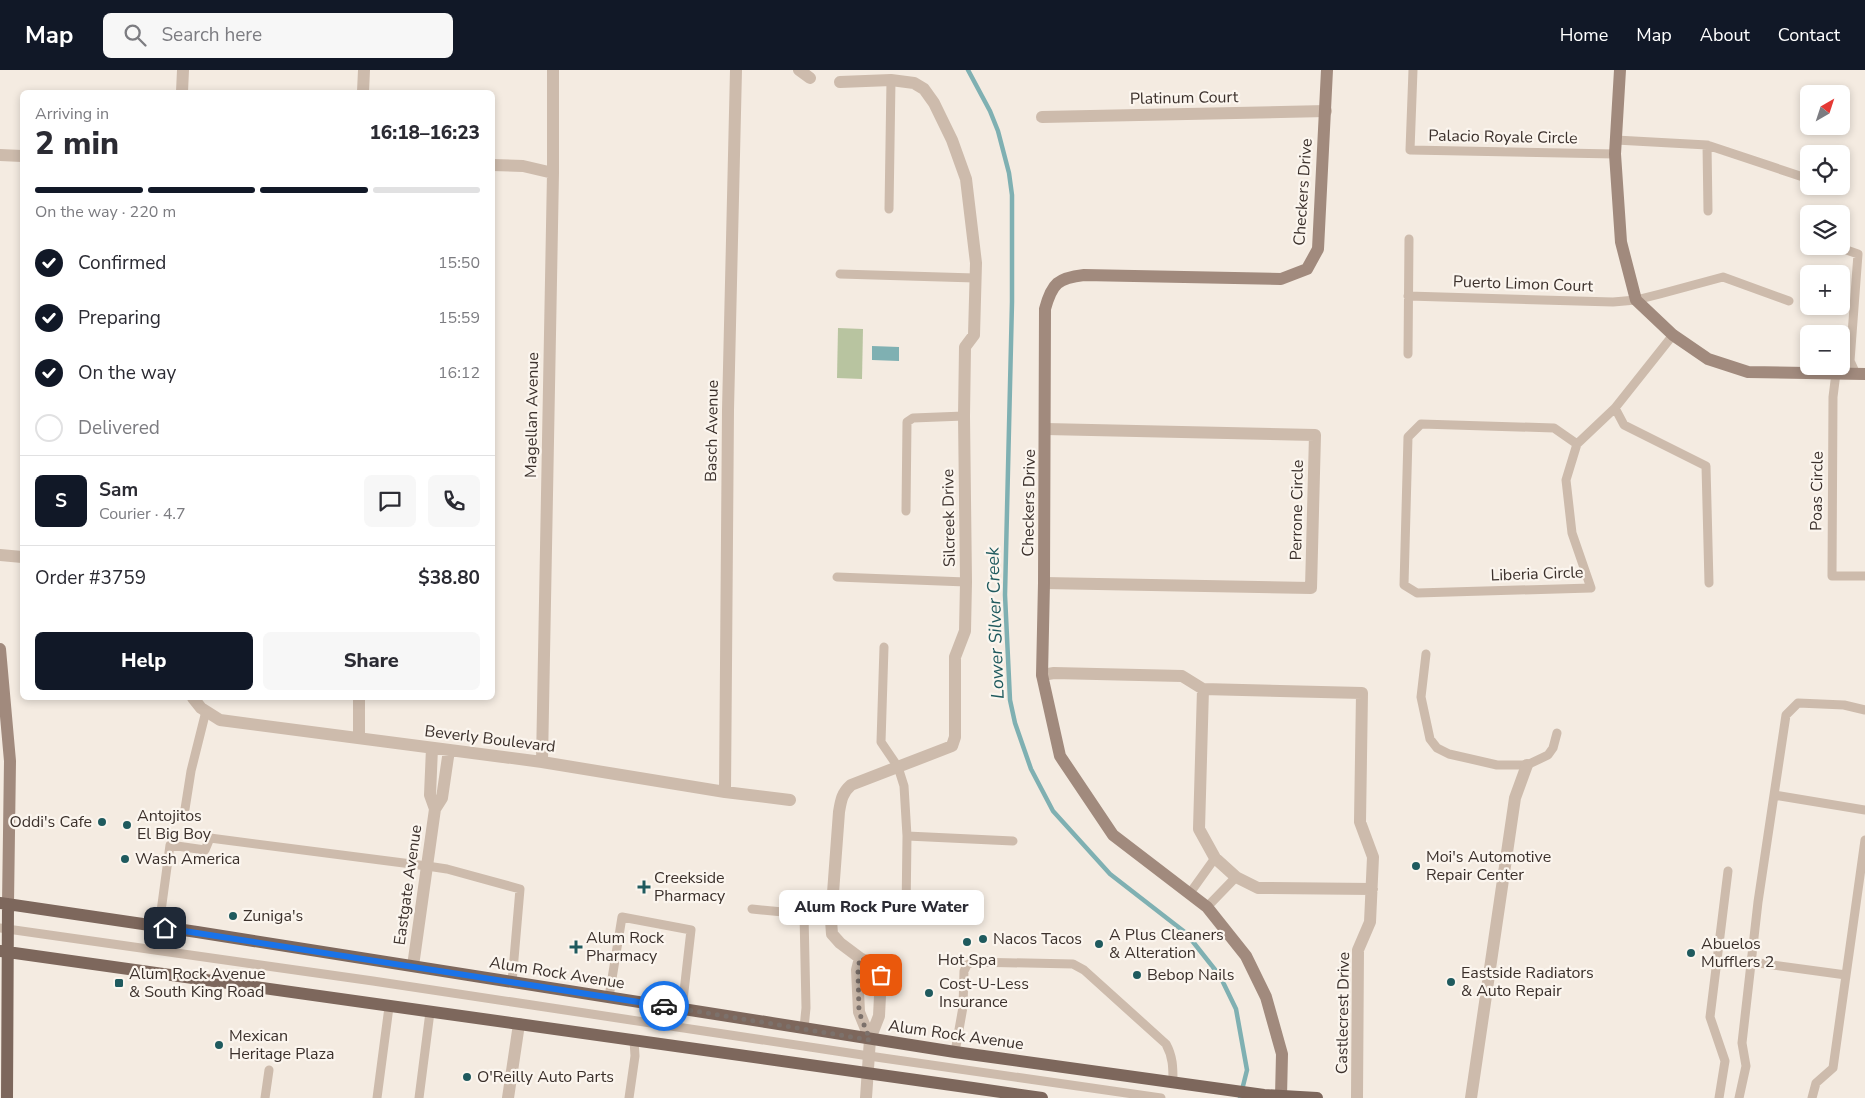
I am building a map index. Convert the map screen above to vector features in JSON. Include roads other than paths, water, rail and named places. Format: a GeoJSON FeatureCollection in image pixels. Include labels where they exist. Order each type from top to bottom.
{"type":"FeatureCollection","features":[{"type":"Feature","properties":{"kind":"main road","name":"Alum Rock Avenue"},"geometry":{"type":"LineString","coordinates":[[4,904],[159,926],[870,1040],[1264,1095],[1317,1098]]}},
{"type":"Feature","properties":{"kind":"main road"},"geometry":{"type":"LineString","coordinates":[[4,904],[4,952],[9,967],[7,1098]]}},
{"type":"Feature","properties":{"kind":"main road"},"geometry":{"type":"LineString","coordinates":[[4,952],[1042,1098]]}},
{"type":"Feature","properties":{"kind":"street"},"geometry":{"type":"LineString","coordinates":[[182,90],[183,70]]}},
{"type":"Feature","properties":{"kind":"street"},"geometry":{"type":"LineString","coordinates":[[363,90],[364,70]]}},
{"type":"Feature","properties":{"kind":"street","name":"Magellan Avenue"},"geometry":{"type":"LineString","coordinates":[[542,762],[553,173],[553,70]]}},
{"type":"Feature","properties":{"kind":"street","name":"Basch Avenue"},"geometry":{"type":"LineString","coordinates":[[725,792],[728,410],[736,70]]}},
{"type":"Feature","properties":{"kind":"street"},"geometry":{"type":"LineString","coordinates":[[799,70],[810,78]]}},
{"type":"Feature","properties":{"kind":"street","name":"Checkers Drive"},"geometry":{"type":"LineString","coordinates":[[1281,1096],[1282,1054],[1266,997],[1246,956],[1207,908],[1113,835],[1060,756],[1042,675],[1046,429],[1045,309],[1049,294],[1056,284],[1067,277],[1281,279],[1307,269],[1318,249],[1327,70]]}},
{"type":"Feature","properties":{"kind":"street"},"geometry":{"type":"LineString","coordinates":[[1620,70],[1615,154],[1620,242],[1636,300],[1673,335],[1708,359],[1748,372],[1800,373]]}},
{"type":"Feature","properties":{"kind":"street","name":"Silcreek Drive"},"geometry":{"type":"LineString","coordinates":[[840,82],[891,80],[914,83],[924,89],[934,103],[952,140],[966,179],[976,263],[974,335],[965,347],[965,631],[955,657],[956,737],[952,746],[851,785],[845,790],[841,798],[830,920],[832,934],[840,943],[860,958],[876,966],[881,975],[879,1016],[870,1040]]}},
{"type":"Feature","properties":{"kind":"street","name":"Platinum Court"},"geometry":{"type":"LineString","coordinates":[[1042,117],[1326,111]]}},
{"type":"Feature","properties":{"kind":"street"},"geometry":{"type":"LineString","coordinates":[[0,155],[20,156]]}},
{"type":"Feature","properties":{"kind":"street"},"geometry":{"type":"LineString","coordinates":[[495,165],[524,166],[553,173]]}},
{"type":"Feature","properties":{"kind":"street","name":"Perrone Circle"},"geometry":{"type":"LineString","coordinates":[[1044,583],[1311,588],[1315,435],[1046,429]]}},
{"type":"Feature","properties":{"kind":"street"},"geometry":{"type":"LineString","coordinates":[[0,555],[20,556]]}},
{"type":"Feature","properties":{"kind":"street"},"geometry":{"type":"LineString","coordinates":[[0,649],[10,761],[4,904]]}},
{"type":"Feature","properties":{"kind":"street"},"geometry":{"type":"LineString","coordinates":[[1042,675],[1054,673],[1182,676],[1203,689],[1199,829],[1215,858],[1236,877],[1258,888],[1372,889]]}},
{"type":"Feature","properties":{"kind":"street","name":"Castlecrest Drive"},"geometry":{"type":"LineString","coordinates":[[1203,689],[1362,694],[1360,822],[1373,857],[1370,922],[1358,950],[1357,1098]]}},
{"type":"Feature","properties":{"kind":"street","name":"Beverly Boulevard"},"geometry":{"type":"LineString","coordinates":[[195,700],[206,712],[220,720],[542,762],[725,792],[790,800]]}},
{"type":"Feature","properties":{"kind":"street"},"geometry":{"type":"LineString","coordinates":[[359,700],[359,738]]}},
{"type":"Feature","properties":{"kind":"street","name":"Eastgate Avenue"},"geometry":{"type":"LineString","coordinates":[[432,748],[430,795],[435,809]]}},
{"type":"Feature","properties":{"kind":"street","name":"Eastgate Avenue"},"geometry":{"type":"LineString","coordinates":[[412,966],[435,809],[442,798],[449,750]]}},
{"type":"Feature","properties":{"kind":"street"},"geometry":{"type":"LineString","coordinates":[[1471,1098],[1515,798],[1526,765]]}},
{"type":"Feature","properties":{"kind":"street"},"geometry":{"type":"LineString","coordinates":[[860,958],[858,970],[859,1012],[870,1040],[866,1098]]}},
{"type":"Feature","properties":{"kind":"street"},"geometry":{"type":"LineString","coordinates":[[508,1098],[519,1024]]}},
{"type":"Feature","properties":{"kind":"lane","name":"Palacio Royale Circle"},"geometry":{"type":"LineString","coordinates":[[1413,70],[1410,150],[1615,154]]}},
{"type":"Feature","properties":{"kind":"lane"},"geometry":{"type":"LineString","coordinates":[[889,209],[891,80]]}},
{"type":"Feature","properties":{"kind":"lane"},"geometry":{"type":"LineString","coordinates":[[1616,140],[1707,145],[1800,176]]}},
{"type":"Feature","properties":{"kind":"lane"},"geometry":{"type":"LineString","coordinates":[[1707,145],[1708,211]]}},
{"type":"Feature","properties":{"kind":"lane"},"geometry":{"type":"LineString","coordinates":[[1408,354],[1409,239]]}},
{"type":"Feature","properties":{"kind":"lane"},"geometry":{"type":"LineString","coordinates":[[1850,251],[1858,254],[1850,361],[1861,374]]}},
{"type":"Feature","properties":{"kind":"lane"},"geometry":{"type":"LineString","coordinates":[[840,274],[975,278]]}},
{"type":"Feature","properties":{"kind":"lane","name":"Puerto Limon Court"},"geometry":{"type":"LineString","coordinates":[[1408,296],[1613,302],[1636,300],[1723,277],[1789,301]]}},
{"type":"Feature","properties":{"kind":"lane"},"geometry":{"type":"LineString","coordinates":[[1577,444],[1616,408],[1673,335]]}},
{"type":"Feature","properties":{"kind":"lane","name":"Poas Circle"},"geometry":{"type":"LineString","coordinates":[[1836,375],[1833,397],[1832,576],[1865,576]]}},
{"type":"Feature","properties":{"kind":"lane"},"geometry":{"type":"LineString","coordinates":[[1616,408],[1624,425],[1706,466],[1709,583]]}},
{"type":"Feature","properties":{"kind":"lane"},"geometry":{"type":"LineString","coordinates":[[906,511],[907,422],[913,418],[964,416]]}},
{"type":"Feature","properties":{"kind":"lane","name":"Liberia Circle"},"geometry":{"type":"LineString","coordinates":[[1421,424],[1554,428],[1577,444],[1566,480],[1572,533],[1592,588],[1417,593],[1404,585],[1408,437],[1421,424]]}},
{"type":"Feature","properties":{"kind":"lane"},"geometry":{"type":"LineString","coordinates":[[837,577],[966,582]]}},
{"type":"Feature","properties":{"kind":"lane"},"geometry":{"type":"LineString","coordinates":[[884,647],[880,742],[898,767],[904,786],[907,836],[906,913]]}},
{"type":"Feature","properties":{"kind":"lane"},"geometry":{"type":"LineString","coordinates":[[1426,654],[1421,696],[1430,739],[1437,748],[1449,754],[1497,765],[1526,765],[1548,755],[1553,748],[1557,733]]}},
{"type":"Feature","properties":{"kind":"lane"},"geometry":{"type":"LineString","coordinates":[[1740,1098],[1746,1066],[1742,1043],[1758,902],[1786,715],[1798,703],[1844,705],[1865,710]]}},
{"type":"Feature","properties":{"kind":"lane"},"geometry":{"type":"LineString","coordinates":[[184,809],[191,771],[206,712]]}},
{"type":"Feature","properties":{"kind":"lane"},"geometry":{"type":"LineString","coordinates":[[1774,795],[1865,810]]}},
{"type":"Feature","properties":{"kind":"lane"},"geometry":{"type":"LineString","coordinates":[[907,836],[1013,841]]}},
{"type":"Feature","properties":{"kind":"lane"},"geometry":{"type":"LineString","coordinates":[[159,926],[170,845],[205,850],[210,838],[447,869],[520,889],[512,982]]}},
{"type":"Feature","properties":{"kind":"lane"},"geometry":{"type":"LineString","coordinates":[[1812,1098],[1816,1083],[1833,1068],[1865,840]]}},
{"type":"Feature","properties":{"kind":"lane"},"geometry":{"type":"LineString","coordinates":[[1190,893],[1215,858]]}},
{"type":"Feature","properties":{"kind":"lane"},"geometry":{"type":"LineString","coordinates":[[1719,1098],[1725,1061],[1710,1017],[1728,871]]}},
{"type":"Feature","properties":{"kind":"lane"},"geometry":{"type":"LineString","coordinates":[[1207,908],[1236,877]]}},
{"type":"Feature","properties":{"kind":"lane"},"geometry":{"type":"LineString","coordinates":[[752,909],[804,914],[806,1008],[804,1028]]}},
{"type":"Feature","properties":{"kind":"lane"},"geometry":{"type":"LineString","coordinates":[[609,997],[622,917],[691,930],[682,1009]]}},
{"type":"Feature","properties":{"kind":"lane","name":"Alum Rock Avenue"},"geometry":{"type":"LineString","coordinates":[[4,929],[372,981],[1161,1098]]}},
{"type":"Feature","properties":{"kind":"lane"},"geometry":{"type":"LineString","coordinates":[[955,1052],[962,1007],[964,971],[967,965],[972,962],[1073,964],[1084,970],[1166,1044],[1171,1053],[1173,1063],[1172,1082]]}},
{"type":"Feature","properties":{"kind":"lane"},"geometry":{"type":"LineString","coordinates":[[1751,962],[1846,975]]}},
{"type":"Feature","properties":{"kind":"lane"},"geometry":{"type":"LineString","coordinates":[[377,1098],[389,1007]]}},
{"type":"Feature","properties":{"kind":"lane"},"geometry":{"type":"LineString","coordinates":[[419,1098],[430,1012]]}},
{"type":"Feature","properties":{"kind":"lane"},"geometry":{"type":"LineString","coordinates":[[629,1098],[635,1056],[634,1040]]}},
{"type":"Feature","properties":{"kind":"lane"},"geometry":{"type":"LineString","coordinates":[[265,1098],[269,1070]]}},
{"type":"Feature","properties":{"kind":"water"},"geometry":{"type":"Polygon","coordinates":[[[872,346],[899,347],[899,361],[872,360],[872,346]]]}},
{"type":"Feature","properties":{"kind":"waterway","name":"Lower Silver Creek"},"geometry":{"type":"LineString","coordinates":[[968,70],[990,111],[998,131],[1009,173],[1012,195],[1012,302],[1005,595],[1010,700],[1015,723],[1031,769],[1053,811],[1110,874],[1186,933],[1220,976],[1236,1009],[1247,1070],[1240,1098]]}},
{"type":"Feature","properties":{"kind":"place","name":"Oddi's Cafe"},"geometry":{"type":"Point","coordinates":[102,822]}},
{"type":"Feature","properties":{"kind":"place","name":"Antojitos El Big Boy"},"geometry":{"type":"Point","coordinates":[127,825]}},
{"type":"Feature","properties":{"kind":"place","name":"Wash America"},"geometry":{"type":"Point","coordinates":[125,859]}},
{"type":"Feature","properties":{"kind":"place","name":"Moi's Automotive Repair Center"},"geometry":{"type":"Point","coordinates":[1416,866]}},
{"type":"Feature","properties":{"kind":"place","name":"Creekside Pharmacy"},"geometry":{"type":"Point","coordinates":[644,887]}},
{"type":"Feature","properties":{"kind":"place","name":"Zuniga's"},"geometry":{"type":"Point","coordinates":[233,916]}},
{"type":"Feature","properties":{"kind":"place","name":"Nacos Tacos"},"geometry":{"type":"Point","coordinates":[983,939]}},
{"type":"Feature","properties":{"kind":"place","name":"Hot Spa"},"geometry":{"type":"Point","coordinates":[967,942]}},
{"type":"Feature","properties":{"kind":"place","name":"A Plus Cleaners & Alteration"},"geometry":{"type":"Point","coordinates":[1099,944]}},
{"type":"Feature","properties":{"kind":"place","name":"Alum Rock Pharmacy"},"geometry":{"type":"Point","coordinates":[576,947]}},
{"type":"Feature","properties":{"kind":"place","name":"Abuelos Mufflers 2"},"geometry":{"type":"Point","coordinates":[1691,953]}},
{"type":"Feature","properties":{"kind":"place","name":"Alum Rock Pure Water"},"geometry":{"type":"Point","coordinates":[881,975]}},
{"type":"Feature","properties":{"kind":"place","name":"Bebop Nails"},"geometry":{"type":"Point","coordinates":[1137,975]}},
{"type":"Feature","properties":{"kind":"place","name":"Eastside Radiators & Auto Repair"},"geometry":{"type":"Point","coordinates":[1451,982]}},
{"type":"Feature","properties":{"kind":"place","name":"Alum Rock Avenue & South King Road"},"geometry":{"type":"Point","coordinates":[119,983]}},
{"type":"Feature","properties":{"kind":"place","name":"Cost-U-Less Insurance"},"geometry":{"type":"Point","coordinates":[929,993]}},
{"type":"Feature","properties":{"kind":"place","name":"Mexican Heritage Plaza"},"geometry":{"type":"Point","coordinates":[219,1045]}},
{"type":"Feature","properties":{"kind":"place","name":"O'Reilly Auto Parts"},"geometry":{"type":"Point","coordinates":[467,1077]}}]}
